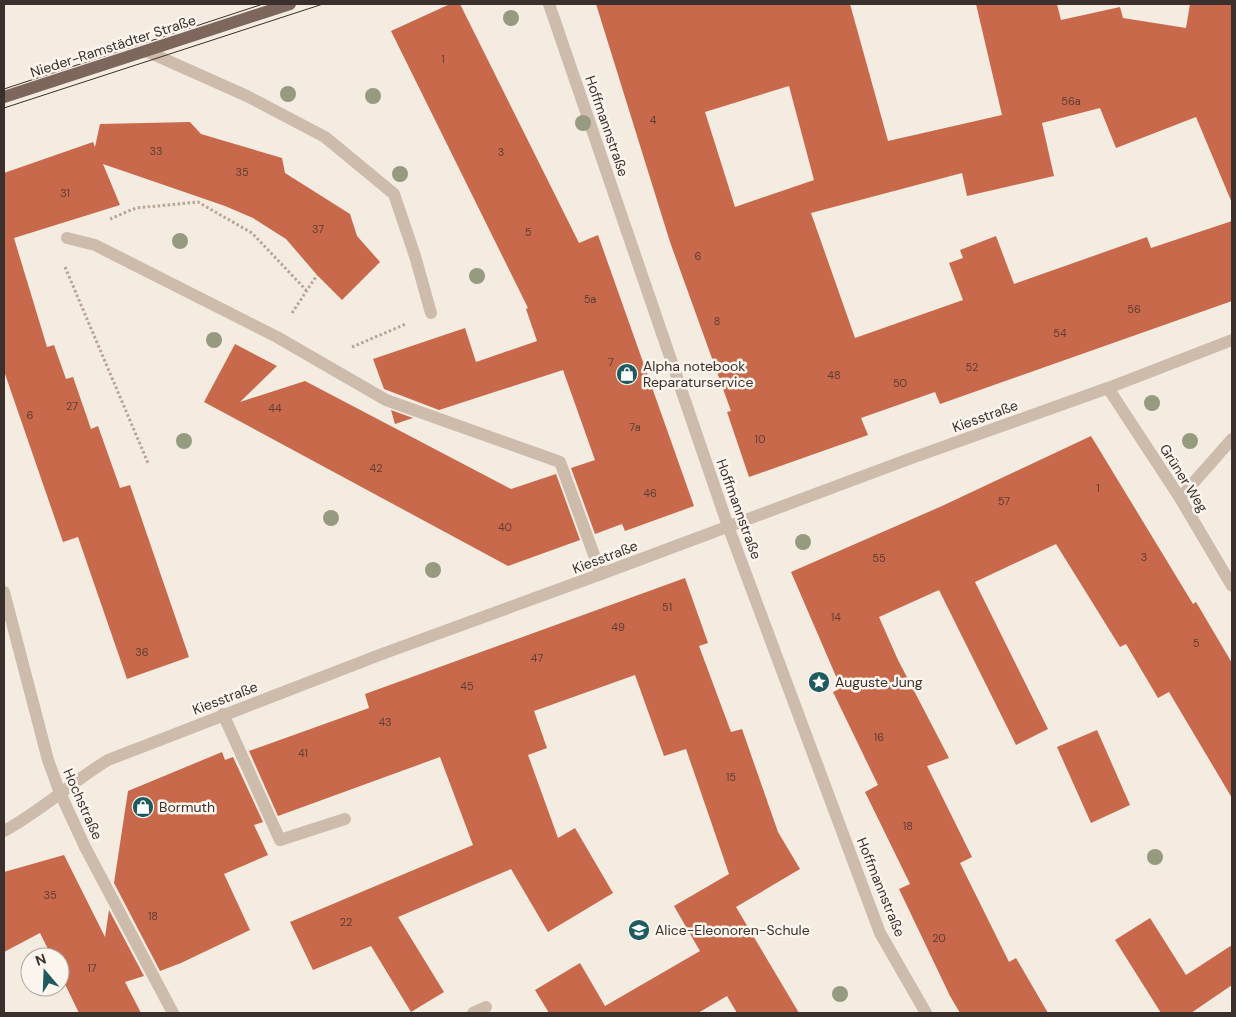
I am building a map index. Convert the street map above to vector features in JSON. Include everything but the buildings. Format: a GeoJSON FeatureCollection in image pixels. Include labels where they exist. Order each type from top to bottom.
{"type":"FeatureCollection","features":[{"type":"Feature","properties":{"kind":"main road","name":"Nieder-Ramstädter Straße"},"geometry":{"type":"LineString","coordinates":[[4,97],[290,4]]}},
{"type":"Feature","properties":{"kind":"street","name":"Hoffmannstraße"},"geometry":{"type":"LineString","coordinates":[[549,4],[728,526],[880,933],[926,1013]]}},
{"type":"Feature","properties":{"kind":"street"},"geometry":{"type":"LineString","coordinates":[[146,51],[247,96],[324,137],[394,194],[431,312]]}},
{"type":"Feature","properties":{"kind":"street"},"geometry":{"type":"LineString","coordinates":[[67,238],[95,245],[277,337],[386,400],[560,462],[601,574]]}},
{"type":"Feature","properties":{"kind":"street","name":"Kiesstraße"},"geometry":{"type":"LineString","coordinates":[[4,831],[19,823],[108,760],[223,714],[728,526],[1108,388],[1232,340]]}},
{"type":"Feature","properties":{"kind":"street","name":"Grüner Weg"},"geometry":{"type":"LineString","coordinates":[[1108,388],[1180,498],[1232,586]]}},
{"type":"Feature","properties":{"kind":"street"},"geometry":{"type":"LineString","coordinates":[[1180,498],[1232,439]]}},
{"type":"Feature","properties":{"kind":"street","name":"Hochstraße"},"geometry":{"type":"LineString","coordinates":[[4,592],[48,760],[60,793],[85,847],[173,1013]]}},
{"type":"Feature","properties":{"kind":"street"},"geometry":{"type":"LineString","coordinates":[[223,714],[280,840],[345,819]]}},
{"type":"Feature","properties":{"kind":"street"},"geometry":{"type":"LineString","coordinates":[[473,1013],[486,1007]]}},
{"type":"Feature","properties":{"kind":"path"},"geometry":{"type":"LineString","coordinates":[[277,337],[317,275]]}},
{"type":"Feature","properties":{"kind":"path"},"geometry":{"type":"LineString","coordinates":[[320,362],[431,312]]}},
{"type":"Feature","properties":{"kind":"tram line"},"geometry":{"type":"LineString","coordinates":[[4,89],[263,4]]}},
{"type":"Feature","properties":{"kind":"tram line"},"geometry":{"type":"LineString","coordinates":[[4,108],[323,4]]}},
{"type":"Feature","properties":{"kind":"place","name":"Alpha notebook Reparaturservice"},"geometry":{"type":"Point","coordinates":[627,374]}},
{"type":"Feature","properties":{"kind":"place","name":"Auguste Jung"},"geometry":{"type":"Point","coordinates":[819,682]}},
{"type":"Feature","properties":{"kind":"place","name":"Bormuth"},"geometry":{"type":"Point","coordinates":[143,807]}},
{"type":"Feature","properties":{"kind":"place","name":"Alice-Eleonoren-Schule"},"geometry":{"type":"Point","coordinates":[639,930]}}]}
